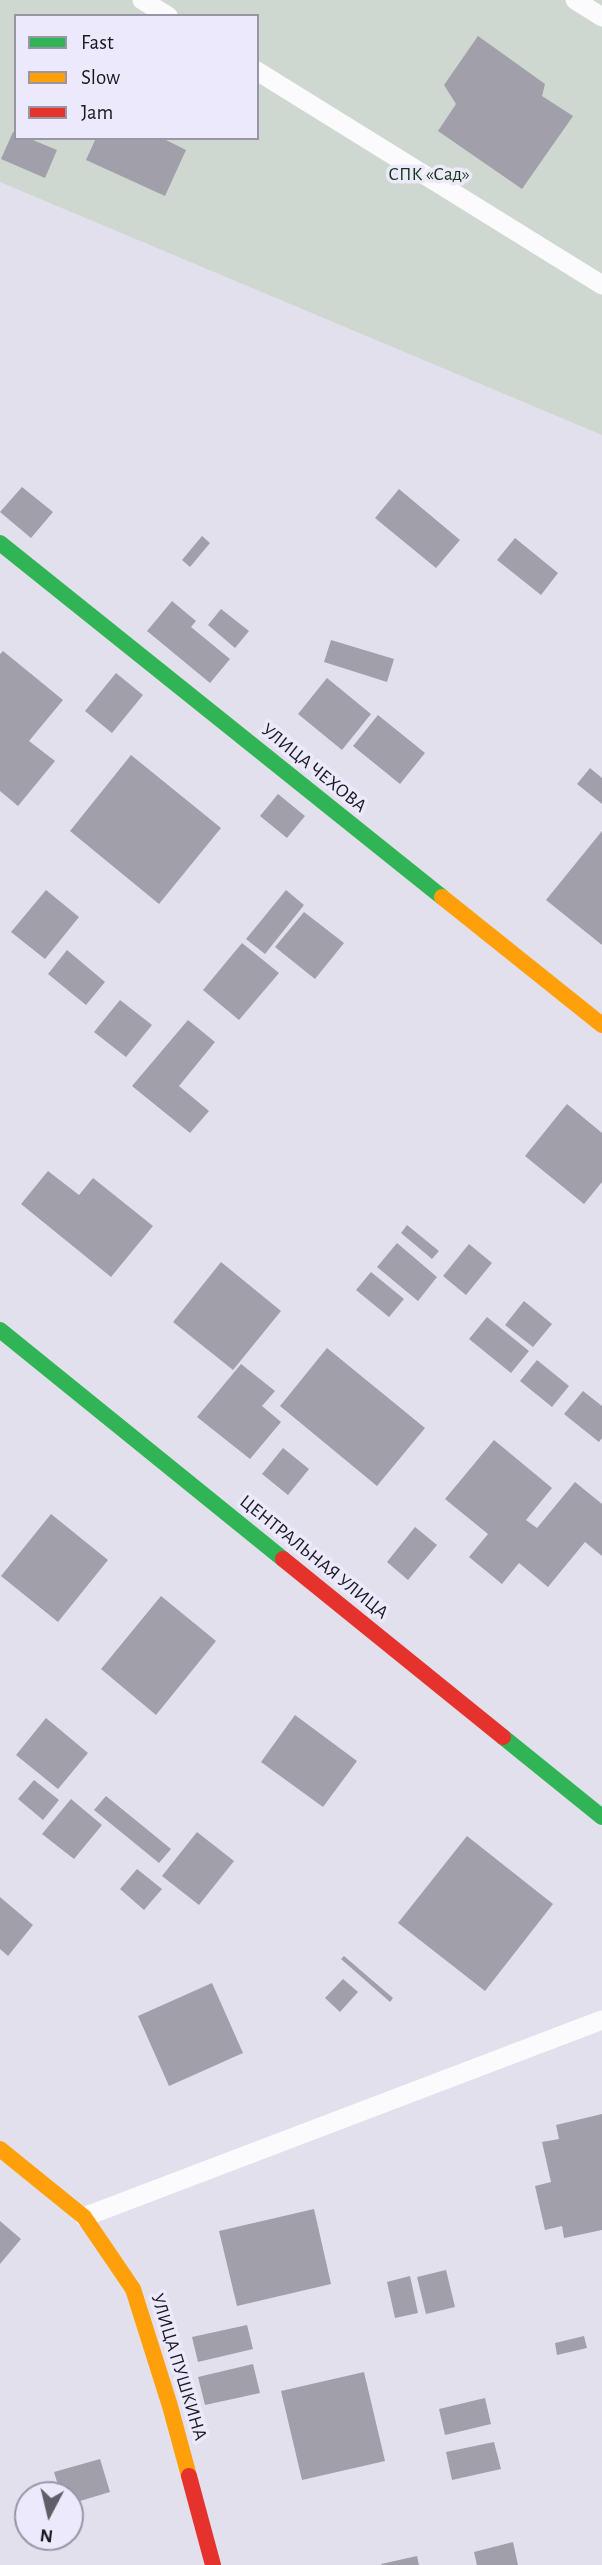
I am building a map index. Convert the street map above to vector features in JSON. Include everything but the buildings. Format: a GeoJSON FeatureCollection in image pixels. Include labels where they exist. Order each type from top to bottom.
{"type":"FeatureCollection","features":[{"type":"Feature","properties":{"kind":"street","name":"УЛИЦА ЧЕХОВА"},"geometry":{"type":"LineString","coordinates":[[0,543],[602,1025]]}},
{"type":"Feature","properties":{"kind":"street","name":"ЦЕНТРАЛЬНАЯ УЛИЦА"},"geometry":{"type":"LineString","coordinates":[[0,1330],[602,1817]]}},
{"type":"Feature","properties":{"kind":"street","name":"УЛИЦА ПУШКИНА"},"geometry":{"type":"LineString","coordinates":[[0,2149],[83,2217],[134,2289],[170,2406],[213,2565]]}},
{"type":"Feature","properties":{"kind":"lane"},"geometry":{"type":"LineString","coordinates":[[142,0],[165,14]]}},
{"type":"Feature","properties":{"kind":"lane"},"geometry":{"type":"LineString","coordinates":[[575,0],[602,17]]}},
{"type":"Feature","properties":{"kind":"lane"},"geometry":{"type":"LineString","coordinates":[[259,72],[602,285]]}},
{"type":"Feature","properties":{"kind":"lane"},"geometry":{"type":"LineString","coordinates":[[83,2217],[602,2020]]}},
{"type":"Feature","properties":{"kind":"green space","name":"СПК «Сад»"},"geometry":{"type":"Polygon","coordinates":[[[0,0],[602,0],[602,435],[0,182],[0,0]]]}},
{"type":"Feature","properties":{"kind":"traffic: fast"},"geometry":{"type":"LineString","coordinates":[[0,543],[442,897]]}},
{"type":"Feature","properties":{"kind":"traffic: fast"},"geometry":{"type":"LineString","coordinates":[[0,1330],[283,1559]]}},
{"type":"Feature","properties":{"kind":"traffic: fast"},"geometry":{"type":"LineString","coordinates":[[503,1737],[602,1817]]}},
{"type":"Feature","properties":{"kind":"traffic: slow"},"geometry":{"type":"LineString","coordinates":[[442,897],[602,1025]]}},
{"type":"Feature","properties":{"kind":"traffic: slow"},"geometry":{"type":"LineString","coordinates":[[0,2149],[84,2217],[133,2289],[189,2476]]}},
{"type":"Feature","properties":{"kind":"traffic: jam"},"geometry":{"type":"LineString","coordinates":[[283,1559],[503,1737]]}},
{"type":"Feature","properties":{"kind":"traffic: jam"},"geometry":{"type":"LineString","coordinates":[[189,2476],[213,2565]]}}]}
